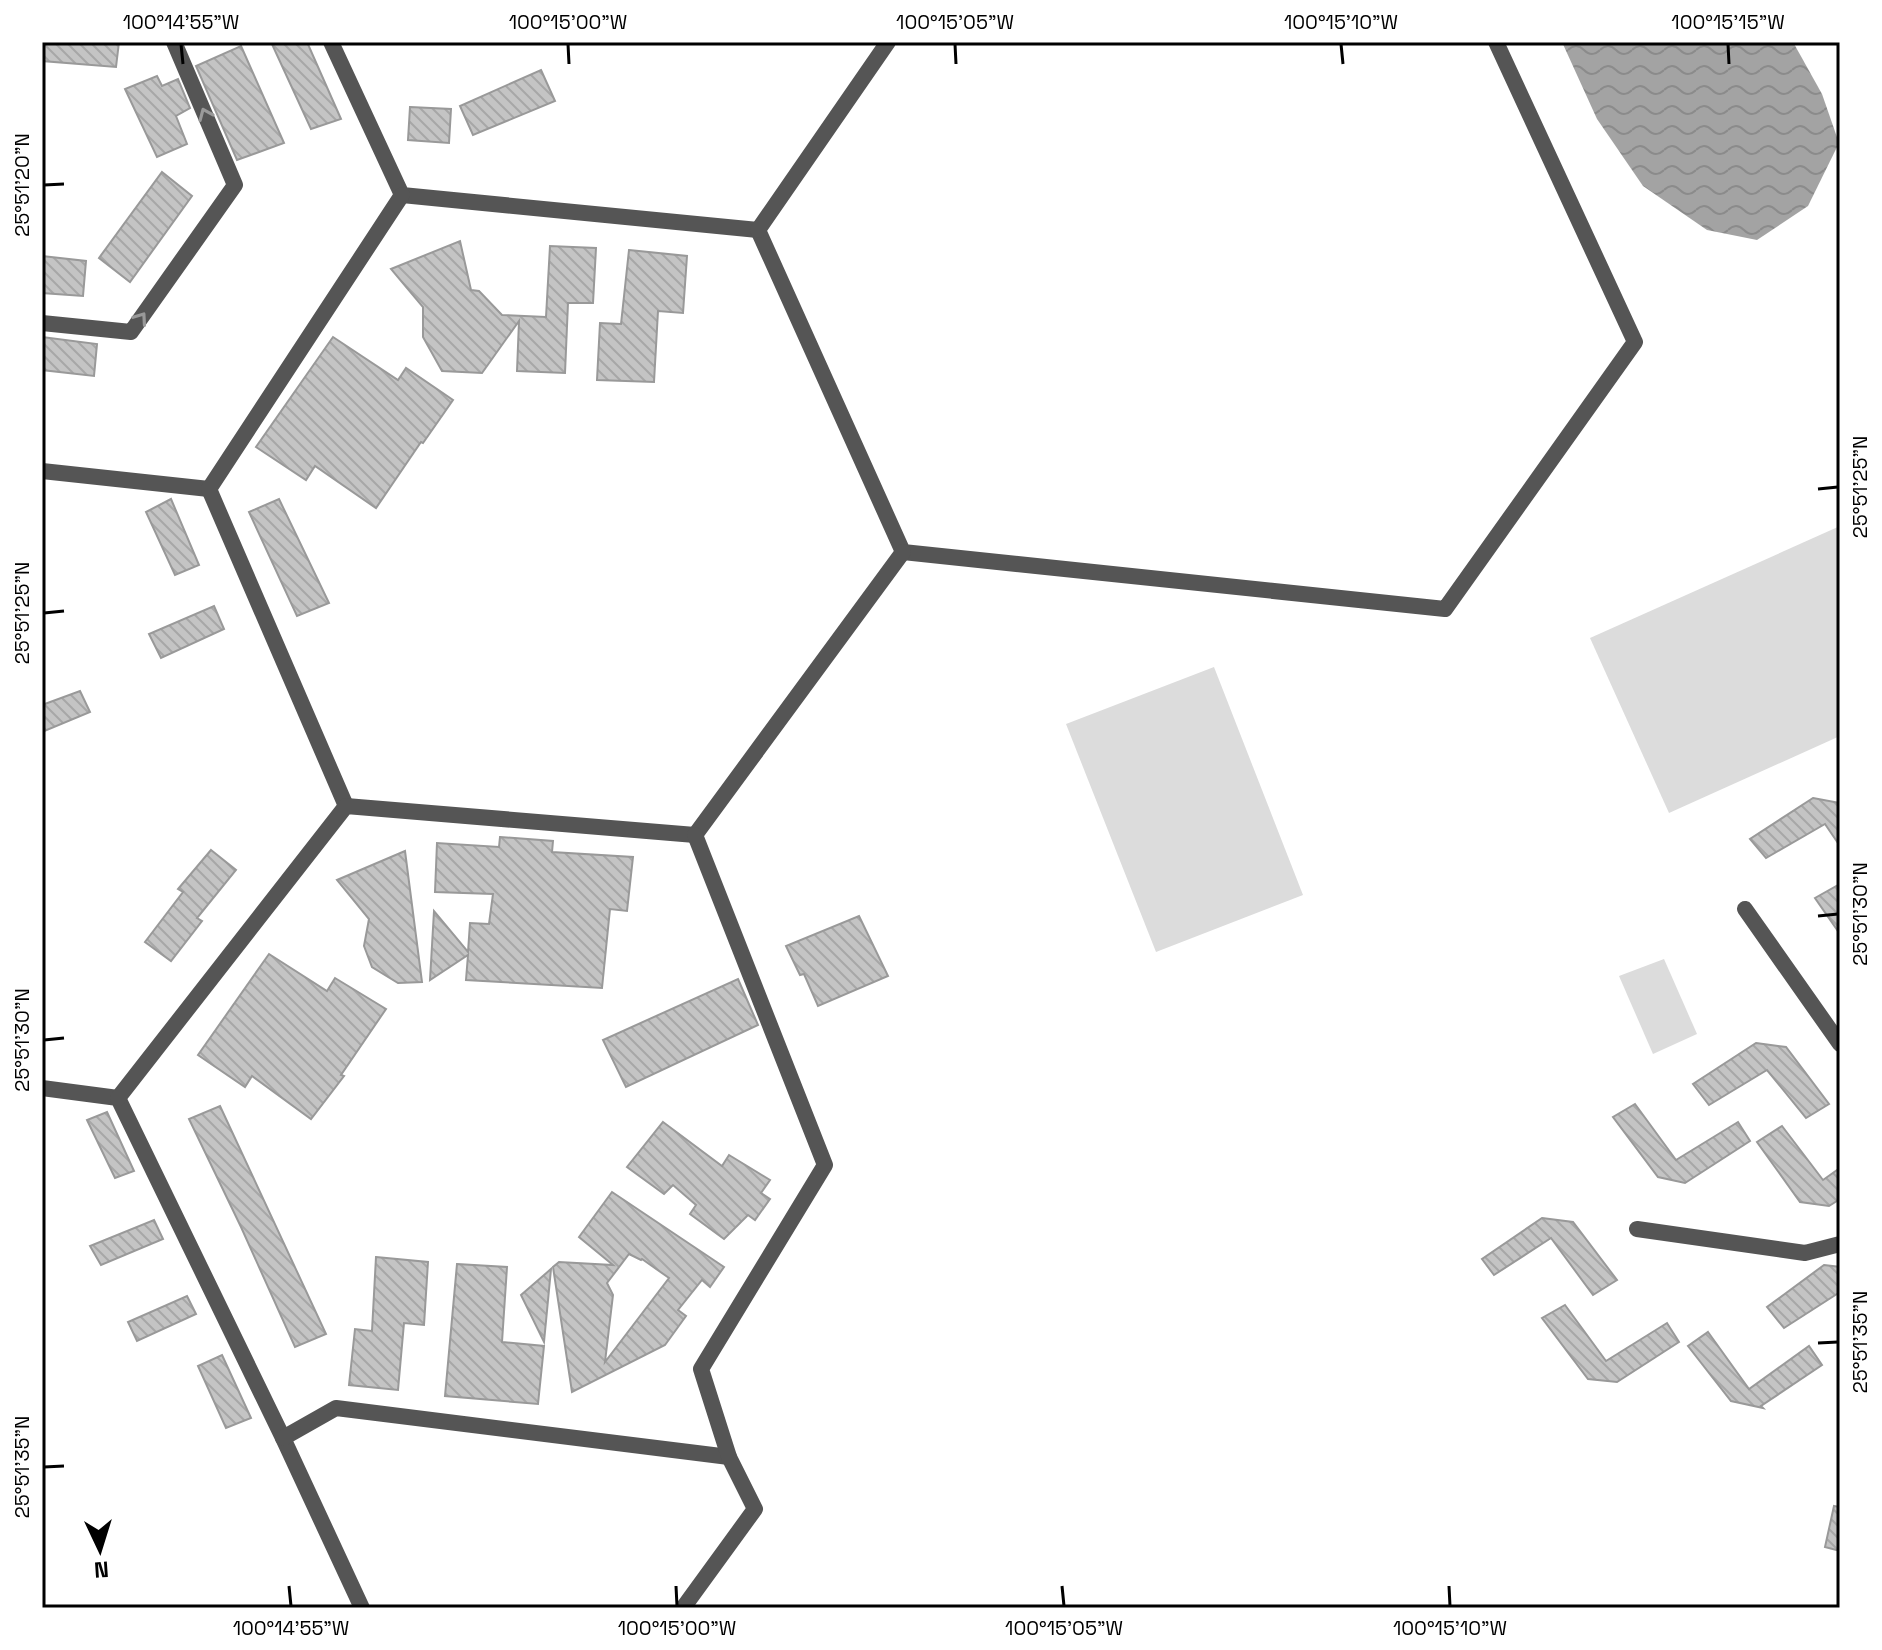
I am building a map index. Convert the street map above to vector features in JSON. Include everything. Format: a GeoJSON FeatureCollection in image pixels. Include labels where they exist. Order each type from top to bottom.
{"type":"FeatureCollection","features":[{"type":"Feature","properties":{"kind":"street"},"geometry":{"type":"LineString","coordinates":[[42,323],[131,332],[235,185],[174,42]]}},
{"type":"Feature","properties":{"kind":"street"},"geometry":{"type":"LineString","coordinates":[[331,42],[402,195]]}},
{"type":"Feature","properties":{"kind":"street"},"geometry":{"type":"LineString","coordinates":[[758,230],[888,42]]}},
{"type":"Feature","properties":{"kind":"street"},"geometry":{"type":"LineString","coordinates":[[903,552],[1445,609],[1635,342],[1496,42]]}},
{"type":"Feature","properties":{"kind":"street"},"geometry":{"type":"LineString","coordinates":[[402,195],[758,230]]}},
{"type":"Feature","properties":{"kind":"street"},"geometry":{"type":"LineString","coordinates":[[209,489],[402,195]]}},
{"type":"Feature","properties":{"kind":"street"},"geometry":{"type":"LineString","coordinates":[[758,230],[903,552]]}},
{"type":"Feature","properties":{"kind":"street"},"geometry":{"type":"LineString","coordinates":[[42,471],[209,489]]}},
{"type":"Feature","properties":{"kind":"street"},"geometry":{"type":"LineString","coordinates":[[209,489],[346,806]]}},
{"type":"Feature","properties":{"kind":"street"},"geometry":{"type":"LineString","coordinates":[[695,835],[903,552]]}},
{"type":"Feature","properties":{"kind":"street"},"geometry":{"type":"LineString","coordinates":[[346,806],[695,835]]}},
{"type":"Feature","properties":{"kind":"street"},"geometry":{"type":"LineString","coordinates":[[118,1098],[346,806]]}},
{"type":"Feature","properties":{"kind":"street"},"geometry":{"type":"LineString","coordinates":[[683,1608],[755,1509],[729,1457],[701,1369],[825,1165],[695,835]]}},
{"type":"Feature","properties":{"kind":"street"},"geometry":{"type":"LineString","coordinates":[[1745,909],[1840,1044]]}},
{"type":"Feature","properties":{"kind":"street"},"geometry":{"type":"LineString","coordinates":[[42,1088],[118,1098]]}},
{"type":"Feature","properties":{"kind":"street"},"geometry":{"type":"LineString","coordinates":[[118,1098],[362,1608]]}},
{"type":"Feature","properties":{"kind":"street"},"geometry":{"type":"LineString","coordinates":[[1637,1229],[1805,1253],[1840,1244]]}},
{"type":"Feature","properties":{"kind":"street"},"geometry":{"type":"LineString","coordinates":[[283,1438],[336,1408],[729,1457]]}},
{"type":"Feature","properties":{"kind":"shaded area"},"geometry":{"type":"Polygon","coordinates":[[[1840,526],[1840,736],[1669,813],[1590,638],[1840,526]]]}},
{"type":"Feature","properties":{"kind":"shaded area"},"geometry":{"type":"Polygon","coordinates":[[[1214,667],[1303,895],[1156,952],[1066,724],[1214,667]]]}},
{"type":"Feature","properties":{"kind":"shaded area"},"geometry":{"type":"Polygon","coordinates":[[[1664,959],[1697,1034],[1653,1054],[1619,976],[1664,959]]]}},
{"type":"Feature","properties":{"kind":"water"},"geometry":{"type":"Polygon","coordinates":[[[1562,42],[1793,42],[1822,94],[1839,143],[1808,206],[1757,240],[1707,230],[1643,186],[1597,119],[1562,42]]]}},
{"type":"Feature","properties":{"kind":"building"},"geometry":{"type":"Polygon","coordinates":[[[42,42],[119,42],[116,67],[42,61],[42,42]]]}},
{"type":"Feature","properties":{"kind":"building"},"geometry":{"type":"Polygon","coordinates":[[[271,42],[307,42],[341,119],[311,129],[271,42]]]}},
{"type":"Feature","properties":{"kind":"building"},"geometry":{"type":"Polygon","coordinates":[[[241,46],[284,143],[237,160],[196,66],[241,46]]]}},
{"type":"Feature","properties":{"kind":"building"},"geometry":{"type":"Polygon","coordinates":[[[541,70],[555,101],[473,135],[460,106],[541,70]]]}},
{"type":"Feature","properties":{"kind":"building"},"geometry":{"type":"Polygon","coordinates":[[[157,76],[162,86],[178,79],[190,108],[176,116],[187,144],[157,157],[125,89],[157,76]]]}},
{"type":"Feature","properties":{"kind":"building"},"geometry":{"type":"Polygon","coordinates":[[[410,107],[451,109],[449,143],[408,140],[410,107]]]}},
{"type":"Feature","properties":{"kind":"building"},"geometry":{"type":"Polygon","coordinates":[[[162,172],[192,196],[130,282],[99,258],[162,172]]]}},
{"type":"Feature","properties":{"kind":"building"},"geometry":{"type":"Polygon","coordinates":[[[460,241],[471,290],[479,291],[502,315],[546,317],[550,246],[596,248],[593,303],[568,303],[565,373],[517,371],[519,321],[482,373],[442,371],[423,337],[423,307],[391,269],[460,241]]]}},
{"type":"Feature","properties":{"kind":"building"},"geometry":{"type":"Polygon","coordinates":[[[629,250],[687,256],[683,313],[658,311],[654,382],[597,380],[600,323],[621,324],[629,250]]]}},
{"type":"Feature","properties":{"kind":"building"},"geometry":{"type":"Polygon","coordinates":[[[42,256],[86,261],[83,296],[42,293],[42,256]]]}},
{"type":"Feature","properties":{"kind":"building"},"geometry":{"type":"Polygon","coordinates":[[[42,337],[97,344],[94,376],[42,370],[42,337]]]}},
{"type":"Feature","properties":{"kind":"building"},"geometry":{"type":"Polygon","coordinates":[[[333,337],[398,380],[406,368],[453,400],[376,508],[315,466],[306,480],[256,447],[333,337]]]}},
{"type":"Feature","properties":{"kind":"building"},"geometry":{"type":"Polygon","coordinates":[[[171,499],[199,565],[175,575],[146,512],[171,499]]]}},
{"type":"Feature","properties":{"kind":"building"},"geometry":{"type":"Polygon","coordinates":[[[279,499],[329,603],[297,616],[249,512],[279,499]]]}},
{"type":"Feature","properties":{"kind":"building"},"geometry":{"type":"Polygon","coordinates":[[[214,606],[224,629],[161,658],[149,634],[214,606]]]}},
{"type":"Feature","properties":{"kind":"building"},"geometry":{"type":"Polygon","coordinates":[[[80,691],[90,712],[42,732],[42,705],[80,691]]]}},
{"type":"Feature","properties":{"kind":"building"},"geometry":{"type":"Polygon","coordinates":[[[1813,798],[1840,803],[1840,846],[1825,824],[1766,858],[1750,839],[1813,798]]]}},
{"type":"Feature","properties":{"kind":"building"},"geometry":{"type":"Polygon","coordinates":[[[500,837],[553,841],[552,852],[633,857],[627,911],[610,909],[602,988],[466,980],[468,955],[430,980],[434,911],[468,952],[470,923],[489,924],[493,894],[435,892],[437,843],[499,847],[500,837]]]}},
{"type":"Feature","properties":{"kind":"building"},"geometry":{"type":"Polygon","coordinates":[[[211,850],[236,870],[197,918],[202,921],[171,961],[145,942],[183,892],[178,889],[211,850]]]}},
{"type":"Feature","properties":{"kind":"building"},"geometry":{"type":"Polygon","coordinates":[[[405,851],[422,982],[398,983],[372,967],[364,946],[369,919],[337,880],[405,851]]]}},
{"type":"Feature","properties":{"kind":"building"},"geometry":{"type":"Polygon","coordinates":[[[1840,884],[1840,934],[1815,898],[1840,884]]]}},
{"type":"Feature","properties":{"kind":"building"},"geometry":{"type":"Polygon","coordinates":[[[859,916],[888,976],[818,1006],[804,974],[800,975],[786,946],[859,916]]]}},
{"type":"Feature","properties":{"kind":"building"},"geometry":{"type":"Polygon","coordinates":[[[269,954],[327,991],[335,978],[386,1009],[341,1075],[344,1076],[311,1119],[252,1076],[245,1087],[198,1055],[269,954]]]}},
{"type":"Feature","properties":{"kind":"building"},"geometry":{"type":"Polygon","coordinates":[[[738,979],[758,1025],[626,1087],[603,1040],[738,979]]]}},
{"type":"Feature","properties":{"kind":"building"},"geometry":{"type":"Polygon","coordinates":[[[1756,1043],[1786,1047],[1829,1104],[1806,1118],[1767,1070],[1709,1105],[1693,1084],[1756,1043]]]}},
{"type":"Feature","properties":{"kind":"building"},"geometry":{"type":"Polygon","coordinates":[[[1635,1104],[1676,1160],[1738,1122],[1750,1141],[1685,1183],[1658,1177],[1613,1117],[1635,1104]]]}},
{"type":"Feature","properties":{"kind":"building"},"geometry":{"type":"Polygon","coordinates":[[[220,1106],[326,1334],[295,1347],[189,1119],[220,1106]]]}},
{"type":"Feature","properties":{"kind":"building"},"geometry":{"type":"Polygon","coordinates":[[[107,1112],[134,1171],[115,1178],[87,1120],[107,1112]]]}},
{"type":"Feature","properties":{"kind":"building"},"geometry":{"type":"Polygon","coordinates":[[[663,1122],[722,1166],[729,1155],[770,1180],[761,1193],[770,1199],[755,1220],[748,1215],[724,1239],[690,1214],[696,1205],[673,1185],[664,1194],[627,1167],[663,1122]]]}},
{"type":"Feature","properties":{"kind":"building"},"geometry":{"type":"Polygon","coordinates":[[[1782,1126],[1823,1180],[1840,1168],[1840,1199],[1829,1206],[1800,1202],[1757,1142],[1782,1126]]]}},
{"type":"Feature","properties":{"kind":"building"},"geometry":{"type":"Polygon","coordinates":[[[612,1192],[724,1267],[710,1287],[702,1280],[678,1310],[686,1316],[665,1345],[572,1392],[553,1267],[559,1262],[613,1265],[579,1237],[612,1192]],[[629,1254],[607,1283],[613,1295],[605,1362],[669,1278],[629,1254]]]}},
{"type":"Feature","properties":{"kind":"building"},"geometry":{"type":"Polygon","coordinates":[[[1542,1218],[1573,1222],[1617,1280],[1593,1295],[1551,1238],[1494,1275],[1482,1259],[1542,1218]]]}},
{"type":"Feature","properties":{"kind":"building"},"geometry":{"type":"Polygon","coordinates":[[[154,1220],[163,1239],[101,1265],[90,1246],[154,1220]]]}},
{"type":"Feature","properties":{"kind":"building"},"geometry":{"type":"Polygon","coordinates":[[[376,1257],[428,1262],[424,1325],[404,1323],[398,1390],[349,1385],[355,1329],[372,1331],[376,1257]]]}},
{"type":"Feature","properties":{"kind":"building"},"geometry":{"type":"Polygon","coordinates":[[[457,1264],[507,1267],[502,1342],[544,1346],[538,1404],[445,1396],[457,1264]]]}},
{"type":"Feature","properties":{"kind":"building"},"geometry":{"type":"Polygon","coordinates":[[[1824,1265],[1840,1267],[1840,1292],[1784,1328],[1767,1307],[1824,1265]]]}},
{"type":"Feature","properties":{"kind":"building"},"geometry":{"type":"Polygon","coordinates":[[[551,1269],[544,1342],[521,1295],[551,1269]]]}},
{"type":"Feature","properties":{"kind":"building"},"geometry":{"type":"Polygon","coordinates":[[[187,1296],[196,1314],[137,1341],[128,1322],[187,1296]]]}},
{"type":"Feature","properties":{"kind":"building"},"geometry":{"type":"Polygon","coordinates":[[[1565,1305],[1606,1361],[1667,1323],[1679,1342],[1617,1382],[1588,1379],[1542,1318],[1565,1305]]]}},
{"type":"Feature","properties":{"kind":"building"},"geometry":{"type":"Polygon","coordinates":[[[1708,1332],[1749,1389],[1809,1346],[1822,1365],[1761,1406],[1763,1408],[1731,1401],[1688,1346],[1708,1332]]]}},
{"type":"Feature","properties":{"kind":"building"},"geometry":{"type":"Polygon","coordinates":[[[222,1355],[251,1418],[226,1428],[198,1366],[222,1355]]]}},
{"type":"Feature","properties":{"kind":"building"},"geometry":{"type":"Polygon","coordinates":[[[1834,1506],[1840,1507],[1840,1551],[1825,1547],[1834,1506]]]}}]}
